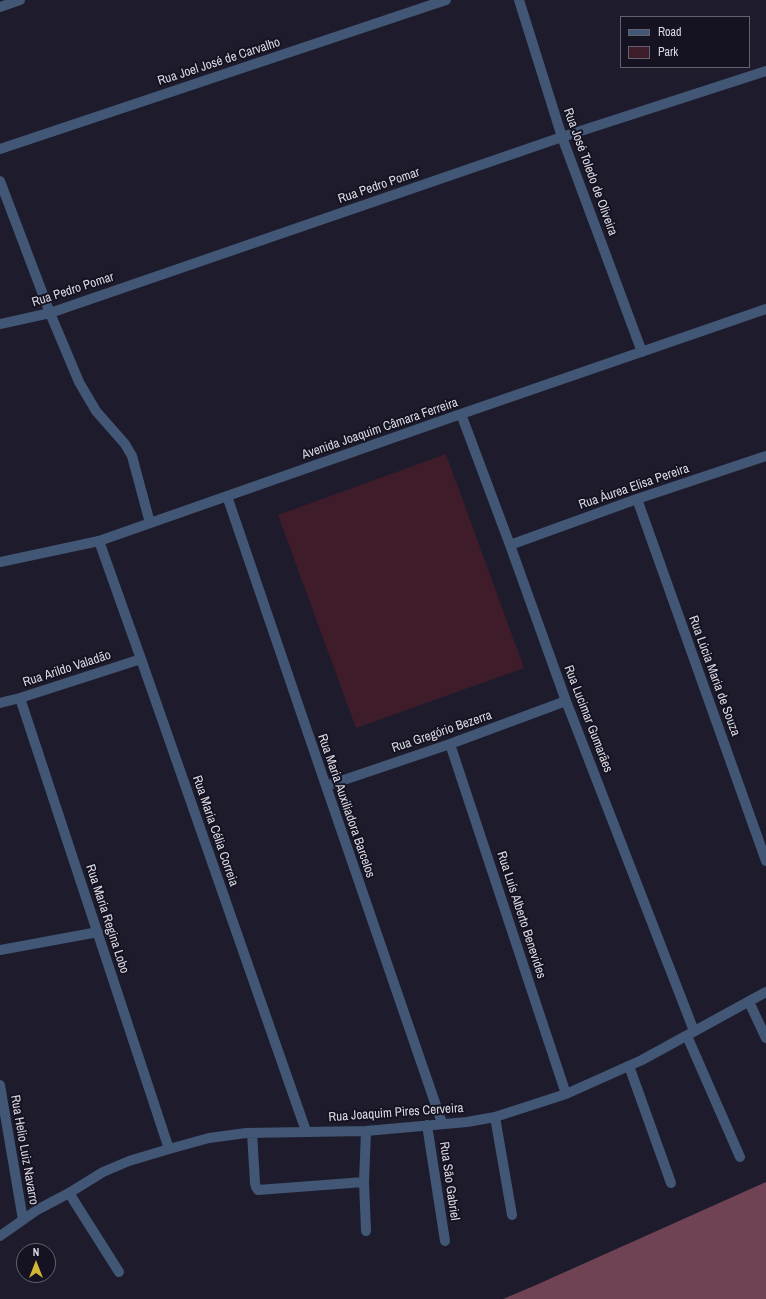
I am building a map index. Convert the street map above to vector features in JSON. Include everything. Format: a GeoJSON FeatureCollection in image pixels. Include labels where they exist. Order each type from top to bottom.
{"type":"FeatureCollection","features":[{"type":"Feature","properties":{"kind":"street"},"geometry":{"type":"LineString","coordinates":[[0,7],[20,0]]}},
{"type":"Feature","properties":{"kind":"street","name":"Rua Joel José de Carvalho"},"geometry":{"type":"LineString","coordinates":[[0,149],[446,0]]}},
{"type":"Feature","properties":{"kind":"street","name":"Rua José Toledo de Oliveira"},"geometry":{"type":"LineString","coordinates":[[519,0],[562,137],[642,352]]}},
{"type":"Feature","properties":{"kind":"street","name":"Rua Pedro Pomar"},"geometry":{"type":"LineString","coordinates":[[0,324],[50,313],[562,137],[766,71]]}},
{"type":"Feature","properties":{"kind":"street"},"geometry":{"type":"LineString","coordinates":[[0,180],[50,313],[79,382],[96,412],[125,444],[132,456],[150,523]]}},
{"type":"Feature","properties":{"kind":"street","name":"Avenida Joaquim Câmara Ferreira"},"geometry":{"type":"LineString","coordinates":[[0,562],[99,541],[766,309]]}},
{"type":"Feature","properties":{"kind":"street","name":"Rua Lucimar Gumarães"},"geometry":{"type":"LineString","coordinates":[[461,414],[510,544],[566,701],[691,1033],[740,1157]]}},
{"type":"Feature","properties":{"kind":"street","name":"Rua Áurea Elisa Pereira"},"geometry":{"type":"LineString","coordinates":[[510,544],[637,499],[765,459]]}},
{"type":"Feature","properties":{"kind":"street","name":"Rua Maria Auxiliadora Barcelos"},"geometry":{"type":"LineString","coordinates":[[227,496],[442,1123]]}},
{"type":"Feature","properties":{"kind":"street","name":"Rua Lúcia Maria de Souza"},"geometry":{"type":"LineString","coordinates":[[637,499],[766,861]]}},
{"type":"Feature","properties":{"kind":"street","name":"Rua Maria Célia Correia"},"geometry":{"type":"LineString","coordinates":[[99,541],[306,1131]]}},
{"type":"Feature","properties":{"kind":"street","name":"Rua Arildo Valadão"},"geometry":{"type":"LineString","coordinates":[[0,703],[20,698],[141,658]]}},
{"type":"Feature","properties":{"kind":"street","name":"Rua Maria Regina Lobo"},"geometry":{"type":"LineString","coordinates":[[20,698],[169,1149]]}},
{"type":"Feature","properties":{"kind":"street","name":"Rua Gregório Bezerra"},"geometry":{"type":"LineString","coordinates":[[326,786],[450,744],[566,701]]}},
{"type":"Feature","properties":{"kind":"street","name":"Rua Luís Alberto Benevides"},"geometry":{"type":"LineString","coordinates":[[450,744],[566,1094]]}},
{"type":"Feature","properties":{"kind":"street"},"geometry":{"type":"LineString","coordinates":[[0,950],[98,932]]}},
{"type":"Feature","properties":{"kind":"street","name":"Rua Joaquim Pires Cerveira"},"geometry":{"type":"LineString","coordinates":[[0,1236],[37,1210],[69,1193],[103,1172],[129,1161],[209,1138],[252,1133],[366,1131],[442,1123],[467,1122],[495,1117],[566,1094],[629,1066],[766,992]]}},
{"type":"Feature","properties":{"kind":"street"},"geometry":{"type":"LineString","coordinates":[[749,1002],[766,1038]]}},
{"type":"Feature","properties":{"kind":"street"},"geometry":{"type":"LineString","coordinates":[[629,1066],[671,1183]]}},
{"type":"Feature","properties":{"kind":"street","name":"Rua Helio Luiz Navarro"},"geometry":{"type":"LineString","coordinates":[[0,1085],[23,1220]]}},
{"type":"Feature","properties":{"kind":"street"},"geometry":{"type":"LineString","coordinates":[[495,1117],[512,1215]]}},
{"type":"Feature","properties":{"kind":"street","name":"Rua Sāo Gabriel"},"geometry":{"type":"LineString","coordinates":[[428,1125],[445,1241]]}},
{"type":"Feature","properties":{"kind":"street"},"geometry":{"type":"LineString","coordinates":[[366,1131],[364,1182],[366,1231]]}},
{"type":"Feature","properties":{"kind":"street"},"geometry":{"type":"LineString","coordinates":[[252,1133],[255,1183],[258,1190],[364,1182]]}},
{"type":"Feature","properties":{"kind":"street"},"geometry":{"type":"LineString","coordinates":[[69,1193],[119,1272]]}},
{"type":"Feature","properties":{"kind":"green space"},"geometry":{"type":"Polygon","coordinates":[[[446,454],[524,668],[356,728],[278,515],[446,454]]]}},
{"type":"Feature","properties":{"kind":"shaded area"},"geometry":{"type":"Polygon","coordinates":[[[766,1182],[766,1299],[503,1299],[536,1285],[766,1182]]]}}]}
